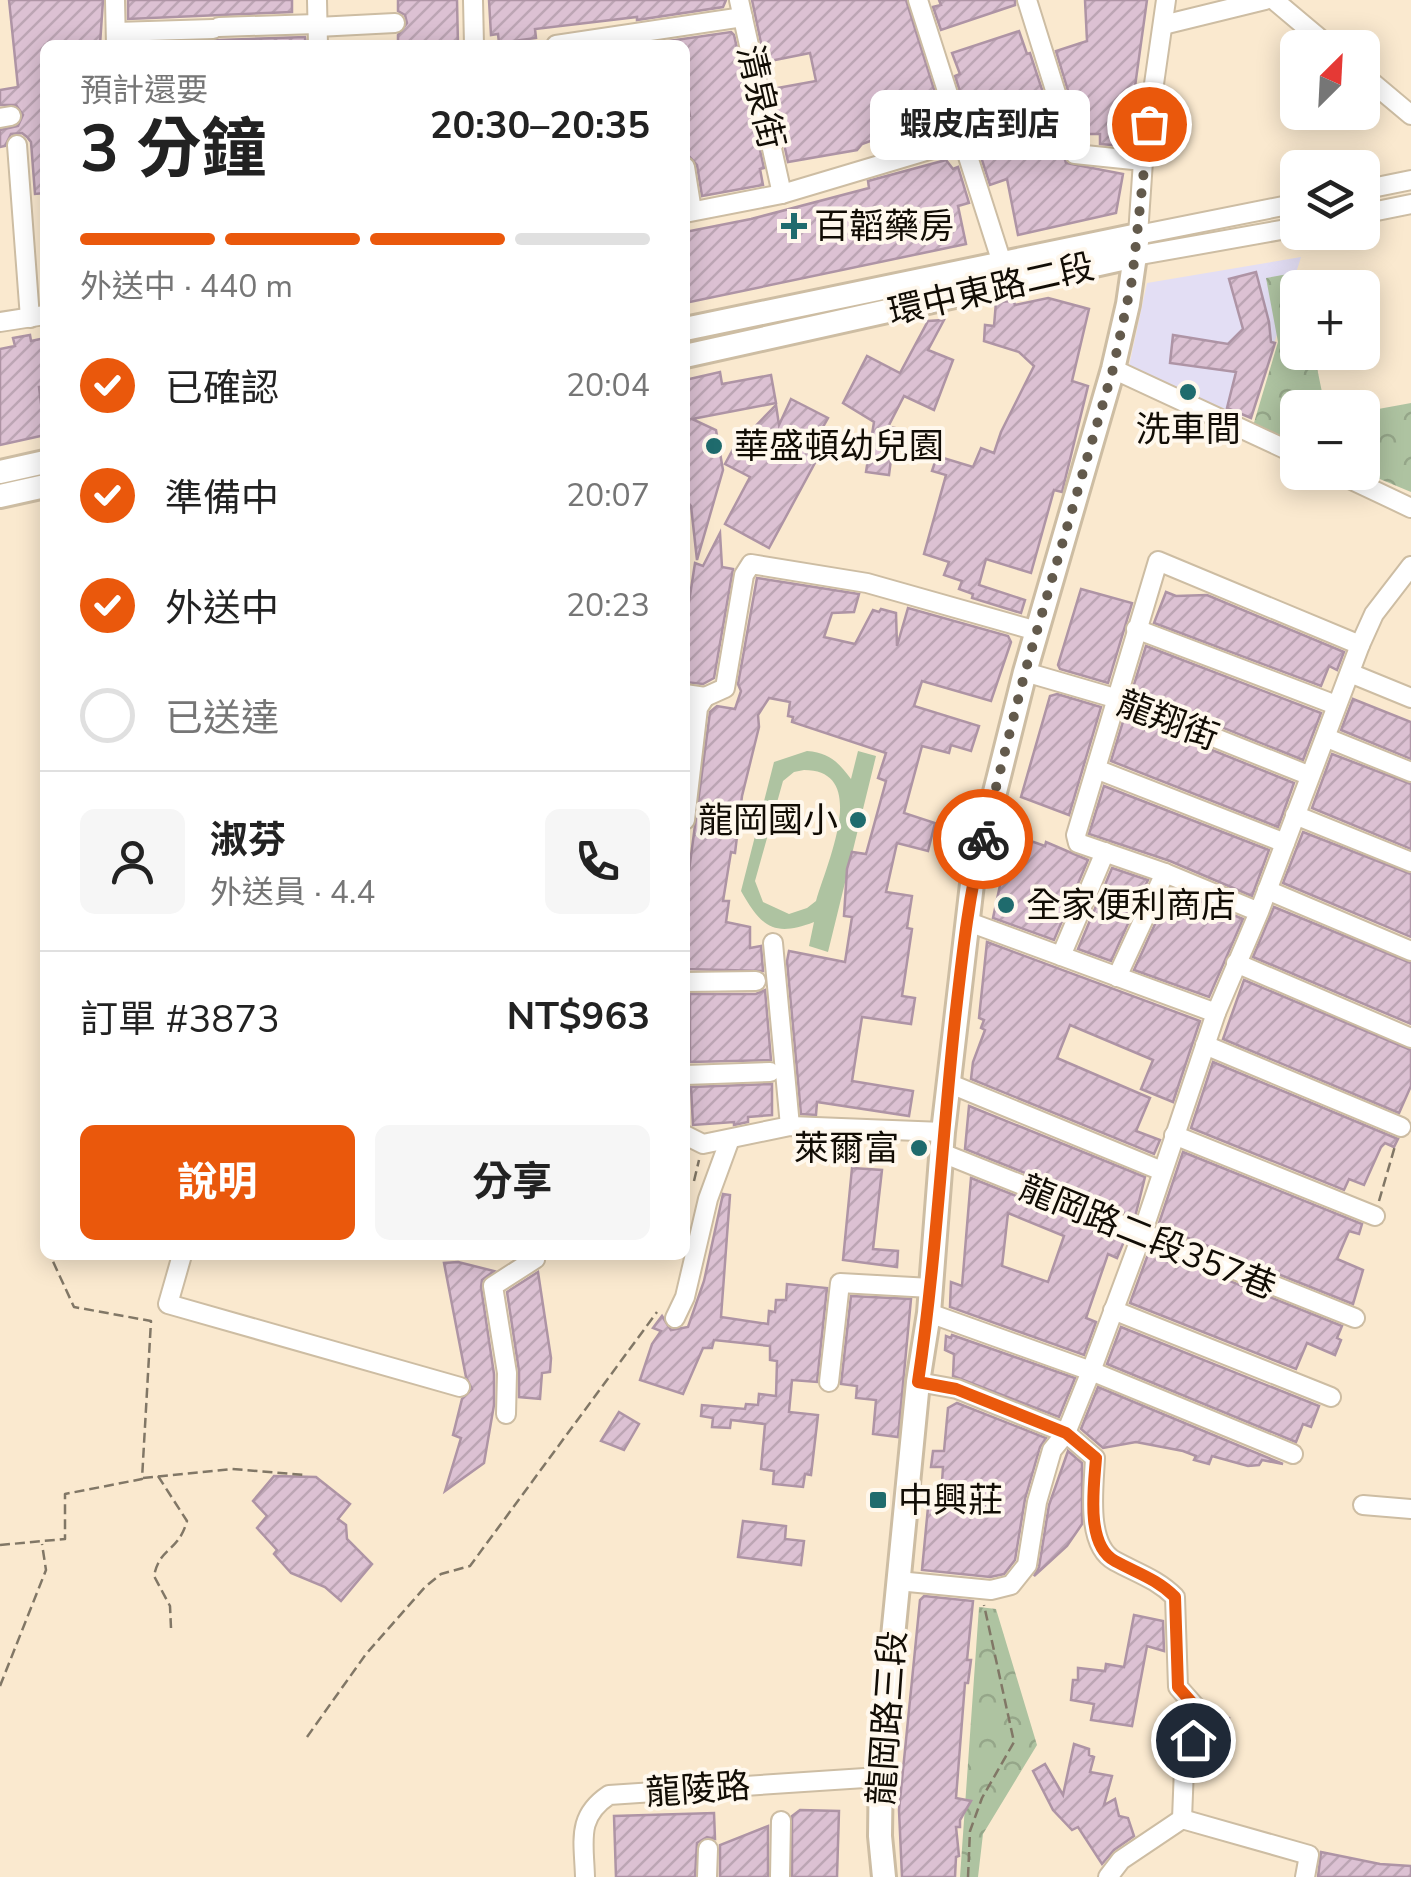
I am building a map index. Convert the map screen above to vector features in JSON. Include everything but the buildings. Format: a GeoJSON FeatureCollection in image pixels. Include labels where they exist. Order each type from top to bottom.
{"type":"FeatureCollection","features":[{"type":"Feature","properties":{"kind":"main road","name":"環中東路二段"},"geometry":{"type":"LineString","coordinates":[[690,328],[1002,263],[1136,246]]}},
{"type":"Feature","properties":{"kind":"main road","name":"環中東路二段"},"geometry":{"type":"LineString","coordinates":[[690,355],[1136,246]]}},
{"type":"Feature","properties":{"kind":"main road","name":"龍岡路三段"},"geometry":{"type":"LineString","coordinates":[[884,1877],[880,1777],[966,921],[1025,672],[1113,369],[1136,246]]}},
{"type":"Feature","properties":{"kind":"main road"},"geometry":{"type":"LineString","coordinates":[[0,472],[40,463]]}},
{"type":"Feature","properties":{"kind":"main road"},"geometry":{"type":"LineString","coordinates":[[0,496],[40,487]]}},
{"type":"Feature","properties":{"kind":"street"},"geometry":{"type":"LineString","coordinates":[[115,0],[116,38],[216,28],[318,32],[394,22]]}},
{"type":"Feature","properties":{"kind":"street"},"geometry":{"type":"LineString","coordinates":[[316,0],[318,32]]}},
{"type":"Feature","properties":{"kind":"street"},"geometry":{"type":"LineString","coordinates":[[474,0],[474,40]]}},
{"type":"Feature","properties":{"kind":"street"},"geometry":{"type":"LineString","coordinates":[[918,0],[1002,263]]}},
{"type":"Feature","properties":{"kind":"street"},"geometry":{"type":"LineString","coordinates":[[1027,0],[1075,154],[1142,161]]}},
{"type":"Feature","properties":{"kind":"street"},"geometry":{"type":"LineString","coordinates":[[1136,246],[1142,161],[1166,0]]}},
{"type":"Feature","properties":{"kind":"street"},"geometry":{"type":"LineString","coordinates":[[1163,25],[1265,0]]}},
{"type":"Feature","properties":{"kind":"street"},"geometry":{"type":"LineString","coordinates":[[1274,0],[1310,30]]}},
{"type":"Feature","properties":{"kind":"street"},"geometry":{"type":"LineString","coordinates":[[581,40],[741,8]]}},
{"type":"Feature","properties":{"kind":"street","name":"清泉街"},"geometry":{"type":"LineString","coordinates":[[741,8],[782,194]]}},
{"type":"Feature","properties":{"kind":"street"},"geometry":{"type":"LineString","coordinates":[[1380,89],[1411,115]]}},
{"type":"Feature","properties":{"kind":"street"},"geometry":{"type":"LineString","coordinates":[[690,212],[782,194],[963,140]]}},
{"type":"Feature","properties":{"kind":"street"},"geometry":{"type":"LineString","coordinates":[[0,322],[38,317],[17,145]]}},
{"type":"Feature","properties":{"kind":"street"},"geometry":{"type":"LineString","coordinates":[[1380,186],[1411,180]]}},
{"type":"Feature","properties":{"kind":"street"},"geometry":{"type":"LineString","coordinates":[[1380,210],[1411,204]]}},
{"type":"Feature","properties":{"kind":"street","name":"環中東路二段"},"geometry":{"type":"LineString","coordinates":[[1136,246],[1280,208]]}},
{"type":"Feature","properties":{"kind":"street","name":"環中東路二段"},"geometry":{"type":"LineString","coordinates":[[1136,246],[1280,229]]}},
{"type":"Feature","properties":{"kind":"street"},"geometry":{"type":"LineString","coordinates":[[1113,369],[1280,447]]}},
{"type":"Feature","properties":{"kind":"street"},"geometry":{"type":"LineString","coordinates":[[1374,490],[1411,508]]}},
{"type":"Feature","properties":{"kind":"street"},"geometry":{"type":"LineString","coordinates":[[1259,912],[1078,843],[1078,824],[1158,561],[1360,646]]}},
{"type":"Feature","properties":{"kind":"street"},"geometry":{"type":"LineString","coordinates":[[690,777],[698,708],[705,698],[725,688],[744,575],[751,564],[867,584],[1037,631]]}},
{"type":"Feature","properties":{"kind":"street"},"geometry":{"type":"LineString","coordinates":[[899,1570],[984,1590],[1010,1585],[1027,1565],[1037,1502],[1052,1450],[1066,1433],[1114,1310],[1216,1013],[1259,912],[1360,646],[1374,614],[1411,566]]}},
{"type":"Feature","properties":{"kind":"street"},"geometry":{"type":"LineString","coordinates":[[1136,629],[1336,705]]}},
{"type":"Feature","properties":{"kind":"street","name":"龍翔街"},"geometry":{"type":"LineString","coordinates":[[1025,672],[1118,699],[1308,775]]}},
{"type":"Feature","properties":{"kind":"street"},"geometry":{"type":"LineString","coordinates":[[1350,673],[1411,698]]}},
{"type":"Feature","properties":{"kind":"street"},"geometry":{"type":"LineString","coordinates":[[690,695],[705,698]]}},
{"type":"Feature","properties":{"kind":"street"},"geometry":{"type":"LineString","coordinates":[[1326,738],[1411,772]]}},
{"type":"Feature","properties":{"kind":"street"},"geometry":{"type":"LineString","coordinates":[[1096,769],[1284,843]]}},
{"type":"Feature","properties":{"kind":"street"},"geometry":{"type":"LineString","coordinates":[[1295,815],[1411,862]]}},
{"type":"Feature","properties":{"kind":"street"},"geometry":{"type":"LineString","coordinates":[[1061,956],[1104,852]]}},
{"type":"Feature","properties":{"kind":"street"},"geometry":{"type":"LineString","coordinates":[[1117,977],[1165,873]]}},
{"type":"Feature","properties":{"kind":"street"},"geometry":{"type":"LineString","coordinates":[[1267,890],[1411,951]]}},
{"type":"Feature","properties":{"kind":"street"},"geometry":{"type":"LineString","coordinates":[[966,921],[1216,1013]]}},
{"type":"Feature","properties":{"kind":"street"},"geometry":{"type":"LineString","coordinates":[[772,943],[790,1126]]}},
{"type":"Feature","properties":{"kind":"street"},"geometry":{"type":"LineString","coordinates":[[1236,963],[1411,1038]]}},
{"type":"Feature","properties":{"kind":"street"},"geometry":{"type":"LineString","coordinates":[[690,982],[756,981]]}},
{"type":"Feature","properties":{"kind":"street"},"geometry":{"type":"LineString","coordinates":[[1205,1044],[1400,1127]]}},
{"type":"Feature","properties":{"kind":"street"},"geometry":{"type":"LineString","coordinates":[[690,1075],[770,1072]]}},
{"type":"Feature","properties":{"kind":"street"},"geometry":{"type":"LineString","coordinates":[[948,1084],[1162,1171]]}},
{"type":"Feature","properties":{"kind":"street","name":"龍岡路二段357巷"},"geometry":{"type":"LineString","coordinates":[[690,1138],[703,1144],[790,1126],[942,1142],[1142,1234],[1354,1318]]}},
{"type":"Feature","properties":{"kind":"street"},"geometry":{"type":"LineString","coordinates":[[1174,1136],[1375,1216]]}},
{"type":"Feature","properties":{"kind":"street"},"geometry":{"type":"LineString","coordinates":[[666,1315],[686,1297],[708,1199],[730,1138]]}},
{"type":"Feature","properties":{"kind":"street"},"geometry":{"type":"LineString","coordinates":[[181,1260],[168,1304],[460,1386]]}},
{"type":"Feature","properties":{"kind":"street"},"geometry":{"type":"LineString","coordinates":[[506,1414],[507,1373],[493,1286],[533,1260]]}},
{"type":"Feature","properties":{"kind":"street"},"geometry":{"type":"LineString","coordinates":[[829,1382],[840,1283],[931,1288]]}},
{"type":"Feature","properties":{"kind":"street"},"geometry":{"type":"LineString","coordinates":[[1114,1310],[1330,1397]]}},
{"type":"Feature","properties":{"kind":"street"},"geometry":{"type":"LineString","coordinates":[[929,1313],[1091,1371],[1292,1454]]}},
{"type":"Feature","properties":{"kind":"street"},"geometry":{"type":"LineString","coordinates":[[918,1382],[956,1389],[1066,1433],[1096,1458],[1093,1524],[1109,1558],[1159,1582],[1175,1597],[1178,1687],[1201,1713],[1184,1768],[1182,1820]]}},
{"type":"Feature","properties":{"kind":"street"},"geometry":{"type":"LineString","coordinates":[[1363,1505],[1411,1509]]}},
{"type":"Feature","properties":{"kind":"street","name":"龍陵路"},"geometry":{"type":"LineString","coordinates":[[585,1877],[584,1822],[592,1806],[609,1795],[880,1777]]}},
{"type":"Feature","properties":{"kind":"street"},"geometry":{"type":"LineString","coordinates":[[1108,1877],[1121,1860],[1182,1820],[1308,1855],[1305,1877]]}},
{"type":"Feature","properties":{"kind":"street"},"geometry":{"type":"LineString","coordinates":[[780,1877],[781,1821]]}},
{"type":"Feature","properties":{"kind":"street"},"geometry":{"type":"LineString","coordinates":[[708,1849],[708,1877]]}},
{"type":"Feature","properties":{"kind":"path"},"geometry":{"type":"LineString","coordinates":[[1375,1216],[1400,1127]]}},
{"type":"Feature","properties":{"kind":"path"},"geometry":{"type":"LineString","coordinates":[[52,1260],[74,1307],[151,1322],[142,1478]]}},
{"type":"Feature","properties":{"kind":"path"},"geometry":{"type":"LineString","coordinates":[[307,1737],[366,1654],[425,1587],[441,1574],[470,1566],[666,1315]]}},
{"type":"Feature","properties":{"kind":"path"},"geometry":{"type":"LineString","coordinates":[[0,1545],[66,1539],[65,1494],[142,1478],[232,1469],[305,1474]]}},
{"type":"Feature","properties":{"kind":"path"},"geometry":{"type":"LineString","coordinates":[[158,1476],[187,1521],[181,1542],[157,1561],[154,1576],[170,1606],[171,1628]]}},
{"type":"Feature","properties":{"kind":"path"},"geometry":{"type":"LineString","coordinates":[[0,1686],[46,1570],[42,1542]]}},
{"type":"Feature","properties":{"kind":"path"},"geometry":{"type":"LineString","coordinates":[[968,1877],[970,1831],[982,1798],[1014,1742],[986,1628],[984,1590]]}},
{"type":"Feature","properties":{"kind":"shaded area"},"geometry":{"type":"Polygon","coordinates":[[[1301,257],[1297,270],[1280,270],[1280,325],[1251,418],[1212,409],[1127,375],[1147,283],[1301,257]]]}},
{"type":"Feature","properties":{"kind":"green space"},"geometry":{"type":"Polygon","coordinates":[[[1280,275],[1280,370],[1317,370],[1322,390],[1280,390],[1280,438],[1253,426],[1278,342],[1266,278],[1280,275]]]}},
{"type":"Feature","properties":{"kind":"green space"},"geometry":{"type":"Polygon","coordinates":[[[1411,403],[1411,492],[1380,479],[1380,409],[1411,403]]]}},
{"type":"Feature","properties":{"kind":"green space"},"geometry":{"type":"Polygon","coordinates":[[[858,751],[876,756],[828,952],[809,946],[814,922],[788,929],[770,926],[755,913],[741,891],[774,762],[815,752],[833,759],[851,779],[858,751]],[[804,770],[783,781],[755,881],[763,902],[789,914],[816,901],[834,844],[840,802],[836,785],[824,774],[804,770]]]}},
{"type":"Feature","properties":{"kind":"green space"},"geometry":{"type":"Polygon","coordinates":[[[979,1607],[996,1609],[1037,1745],[983,1834],[978,1877],[960,1877],[979,1607]]]}},
{"type":"Feature","properties":{"kind":"way so far"},"geometry":{"type":"LineString","coordinates":[[983,839],[1025,672],[1113,369],[1132,280],[1149,124]]}},
{"type":"Feature","properties":{"kind":"place","name":"蝦皮店到店"},"geometry":{"type":"Point","coordinates":[1149,124]}},
{"type":"Feature","properties":{"kind":"place","name":"百韜藥房"},"geometry":{"type":"Point","coordinates":[794,226]}},
{"type":"Feature","properties":{"kind":"place","name":"洗車間"},"geometry":{"type":"Point","coordinates":[1188,392]}},
{"type":"Feature","properties":{"kind":"place","name":"華盛頓幼兒園"},"geometry":{"type":"Point","coordinates":[714,446]}},
{"type":"Feature","properties":{"kind":"place","name":"龍岡國小"},"geometry":{"type":"Point","coordinates":[858,820]}},
{"type":"Feature","properties":{"kind":"place","name":"全家便利商店"},"geometry":{"type":"Point","coordinates":[1006,905]}},
{"type":"Feature","properties":{"kind":"place","name":"萊爾富"},"geometry":{"type":"Point","coordinates":[919,1148]}},
{"type":"Feature","properties":{"kind":"place","name":"中興莊"},"geometry":{"type":"Point","coordinates":[878,1500]}},
{"type":"Feature","properties":{"kind":"route"},"geometry":{"type":"LineString","coordinates":[[983,839],[966,921],[943,1132],[929,1313],[918,1382],[956,1389],[1066,1433],[1096,1458],[1093,1524],[1109,1558],[1159,1582],[1175,1597],[1178,1687],[1201,1713],[1193,1740]]}}]}
